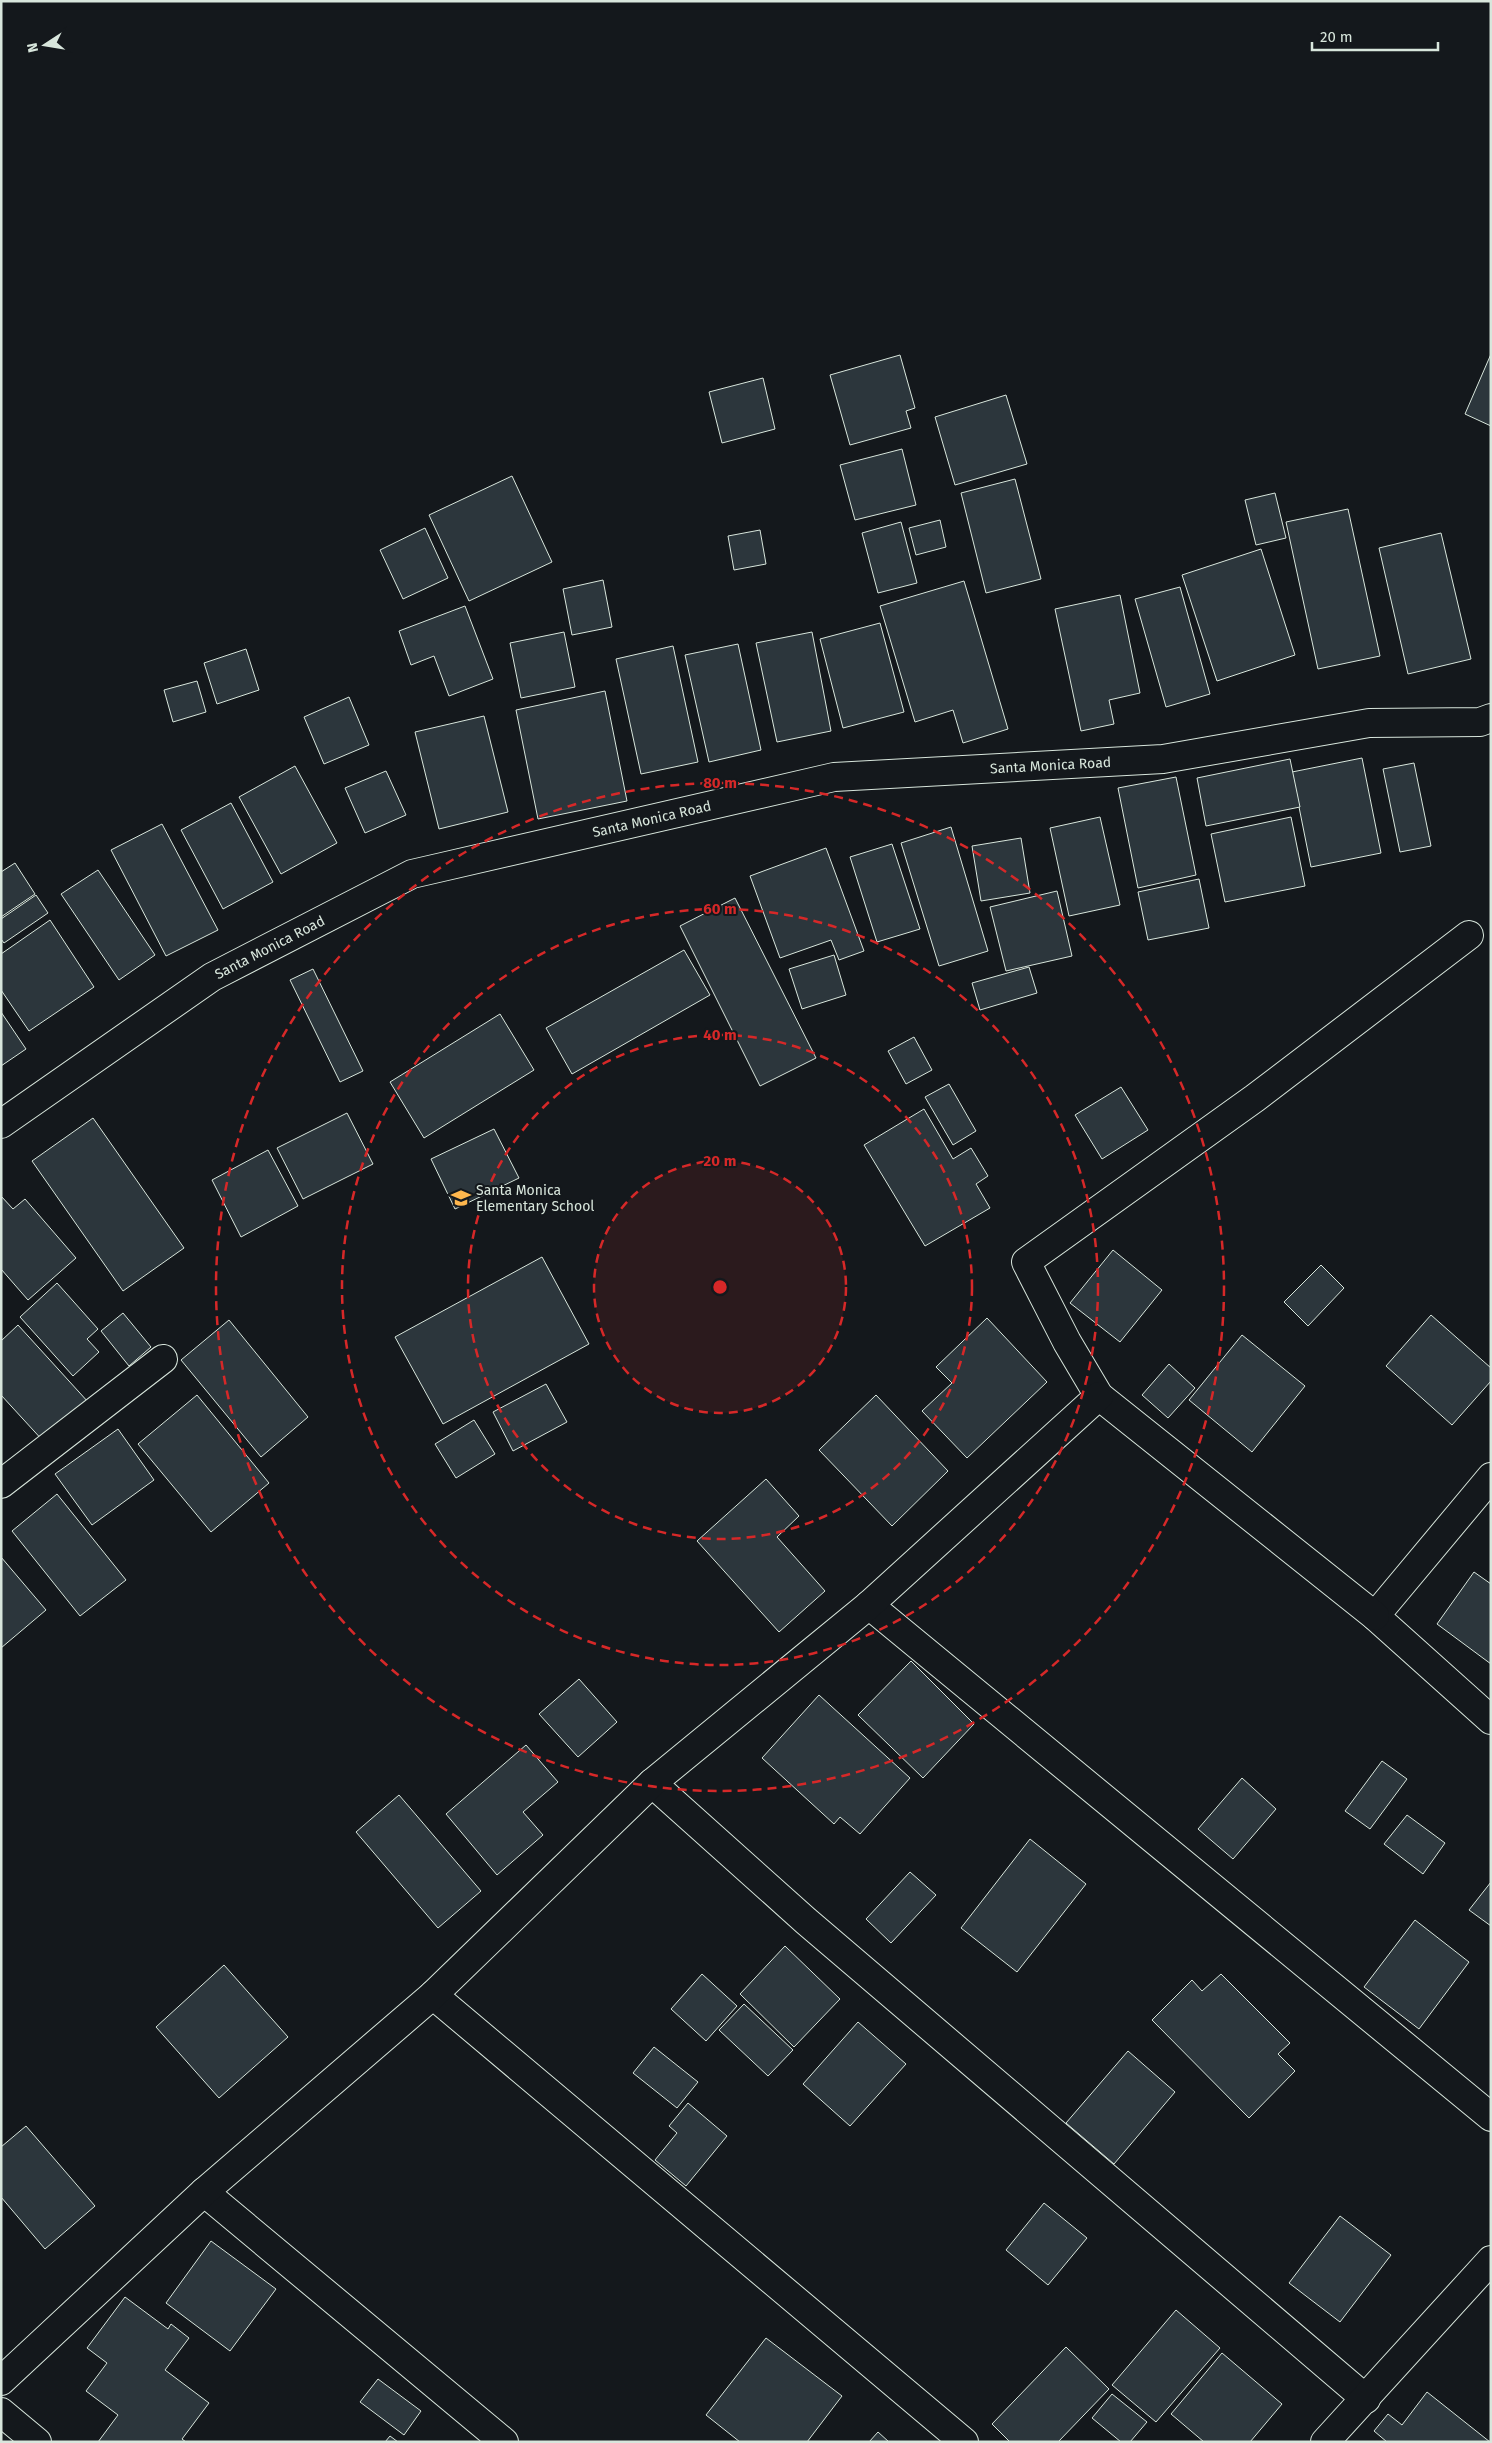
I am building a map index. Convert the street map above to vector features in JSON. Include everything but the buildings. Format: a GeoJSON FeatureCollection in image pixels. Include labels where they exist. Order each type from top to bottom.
{"type":"FeatureCollection","features":[{"type":"Feature","properties":{"kind":"street","name":"Santa Monica Road"},"geometry":{"type":"LineString","coordinates":[[1,1124],[212,977],[412,874],[834,777],[1163,759],[1369,723],[1480,722],[1491,718]]}},
{"type":"Feature","properties":{"kind":"street"},"geometry":{"type":"LineString","coordinates":[[1469,935],[1255,1098],[1026,1262],[1067,1342],[1100,1396],[1375,1616],[1491,1720]]}},
{"type":"Feature","properties":{"kind":"street"},"geometry":{"type":"LineString","coordinates":[[1,1484],[164,1359]]}},
{"type":"Feature","properties":{"kind":"street"},"geometry":{"type":"LineString","coordinates":[[1,2381],[204,2192],[433,1995],[652,1782],[869,1605],[1100,1396]]}},
{"type":"Feature","properties":{"kind":"street"},"geometry":{"type":"LineString","coordinates":[[1375,1616],[1491,1477]]}},
{"type":"Feature","properties":{"kind":"street"},"geometry":{"type":"LineString","coordinates":[[869,1605],[1491,2117]]}},
{"type":"Feature","properties":{"kind":"street"},"geometry":{"type":"LineString","coordinates":[[652,1782],[814,1927],[1366,2399]]}},
{"type":"Feature","properties":{"kind":"street"},"geometry":{"type":"LineString","coordinates":[[433,1995],[964,2442]]}},
{"type":"Feature","properties":{"kind":"street"},"geometry":{"type":"LineString","coordinates":[[204,2192],[504,2442]]}},
{"type":"Feature","properties":{"kind":"street"},"geometry":{"type":"LineString","coordinates":[[1324,2442],[1366,2399],[1491,2260]]}},
{"type":"Feature","properties":{"kind":"street"},"geometry":{"type":"LineString","coordinates":[[1,2412],[37,2442]]}},
{"type":"Feature","properties":{"kind":"place","name":"Santa Monica Elementary School"},"geometry":{"type":"Point","coordinates":[461,1198]}}]}
